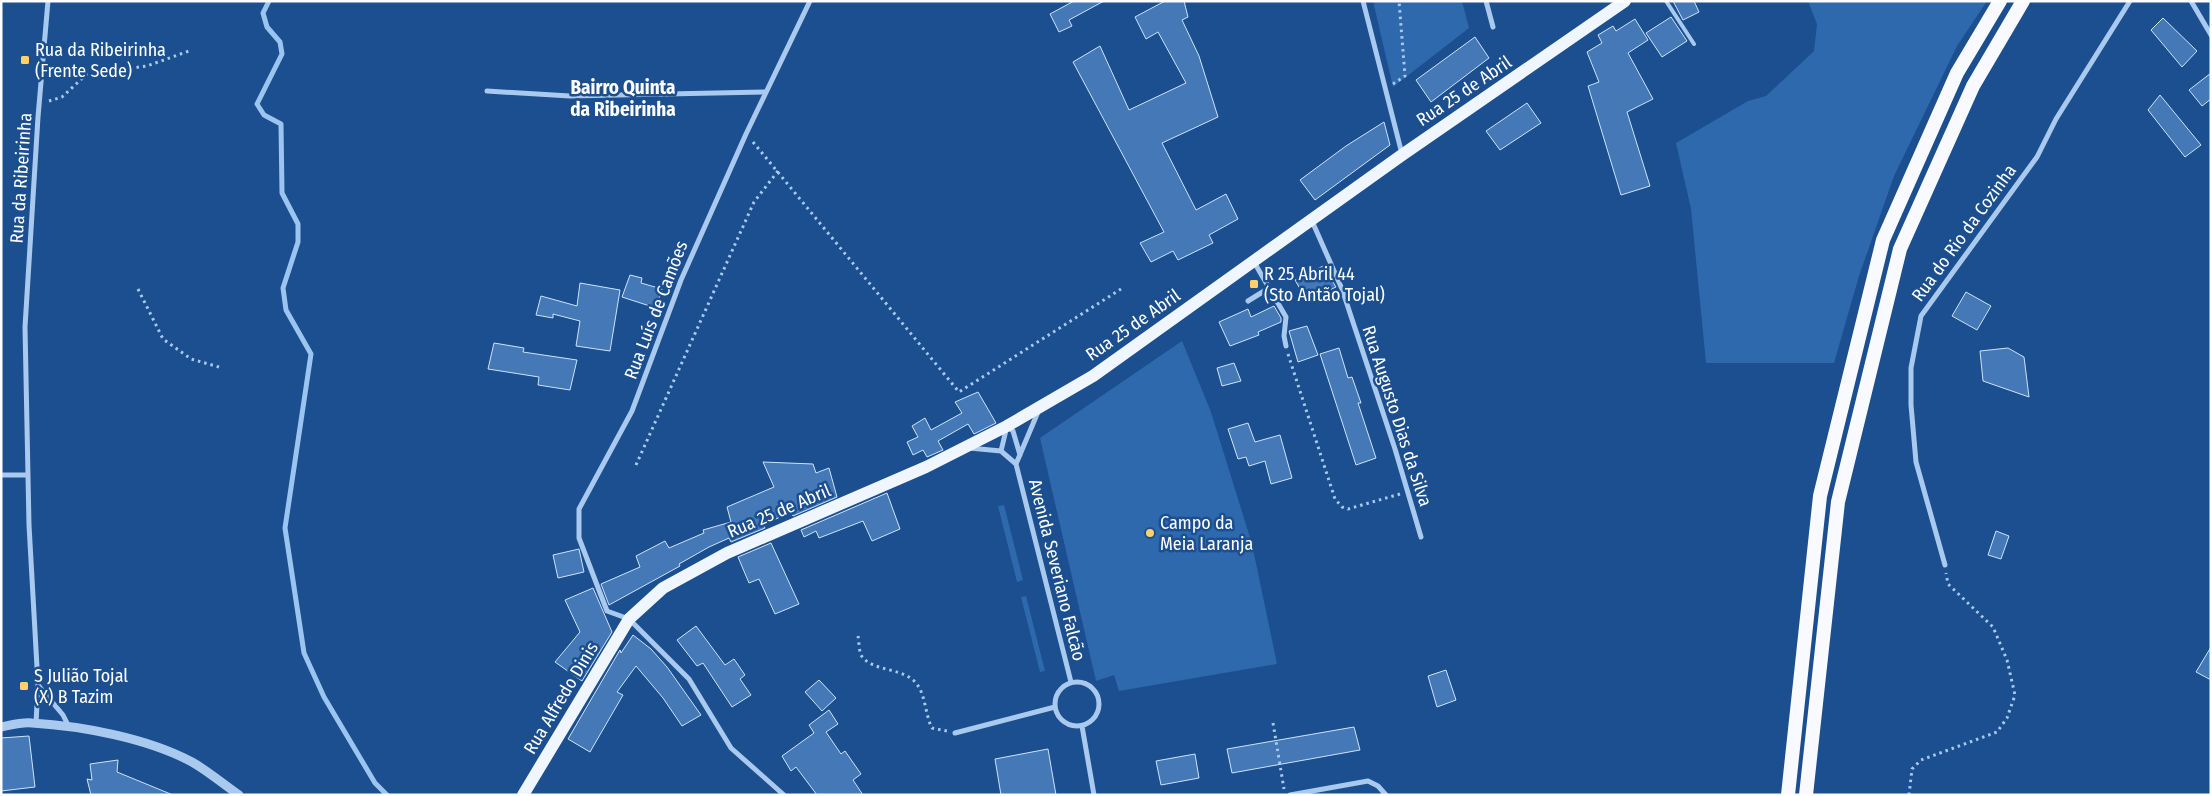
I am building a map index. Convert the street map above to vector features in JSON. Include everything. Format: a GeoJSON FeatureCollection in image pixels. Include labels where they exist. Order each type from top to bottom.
{"type":"FeatureCollection","features":[{"type":"Feature","properties":{"kind":"highway"},"geometry":{"type":"LineString","coordinates":[[1788,795],[1820,496],[1883,240],[1957,73],[2000,1]]}},
{"type":"Feature","properties":{"kind":"highway"},"geometry":{"type":"LineString","coordinates":[[1806,795],[1838,502],[1900,249],[1973,86],[2024,1]]}},
{"type":"Feature","properties":{"kind":"main road","name":"Rua 25 de Abril"},"geometry":{"type":"LineString","coordinates":[[629,619],[663,588],[719,557],[926,467],[1006,426],[1093,376],[1402,154],[1625,1]]}},
{"type":"Feature","properties":{"kind":"main road","name":"Rua Alfredo Dinis"},"geometry":{"type":"LineString","coordinates":[[523,795],[629,619]]}},
{"type":"Feature","properties":{"kind":"street","name":"Rua da Ribeirinha"},"geometry":{"type":"LineString","coordinates":[[36,724],[38,686],[28,475],[25,327],[39,104],[48,1]]}},
{"type":"Feature","properties":{"kind":"street","name":"Rua Luís de Camões"},"geometry":{"type":"LineString","coordinates":[[629,619],[606,611],[578,538],[579,509],[632,411],[681,280],[746,134],[810,1]]}},
{"type":"Feature","properties":{"kind":"street"},"geometry":{"type":"LineString","coordinates":[[1363,1],[1384,90],[1402,154]]}},
{"type":"Feature","properties":{"kind":"street"},"geometry":{"type":"LineString","coordinates":[[1486,1],[1493,27]]}},
{"type":"Feature","properties":{"kind":"street","name":"Rua do Rio da Cozinha"},"geometry":{"type":"LineString","coordinates":[[1946,565],[1916,462],[1911,405],[1911,368],[1920,316],[2037,157],[2056,119],[2130,1]]}},
{"type":"Feature","properties":{"kind":"street"},"geometry":{"type":"LineString","coordinates":[[2191,1],[2211,36]]}},
{"type":"Feature","properties":{"kind":"street"},"geometry":{"type":"LineString","coordinates":[[487,91],[570,96],[766,92]]}},
{"type":"Feature","properties":{"kind":"street","name":"Rua Augusto Dias da Silva"},"geometry":{"type":"LineString","coordinates":[[1312,220],[1342,289],[1408,491],[1421,537]]}},
{"type":"Feature","properties":{"kind":"street"},"geometry":{"type":"LineString","coordinates":[[1254,262],[1286,317],[1284,336],[1286,346]]}},
{"type":"Feature","properties":{"kind":"street"},"geometry":{"type":"LineString","coordinates":[[1248,301],[1269,288]]}},
{"type":"Feature","properties":{"kind":"street","name":"Avenida Severiano Falcão"},"geometry":{"type":"LineString","coordinates":[[1016,464],[1042,405]]}},
{"type":"Feature","properties":{"kind":"street"},"geometry":{"type":"LineString","coordinates":[[964,448],[1001,451],[1006,426],[1013,431],[1020,455]]}},
{"type":"Feature","properties":{"kind":"street","name":"Avenida Severiano Falcão"},"geometry":{"type":"LineString","coordinates":[[1001,451],[1016,464],[1071,682]]}},
{"type":"Feature","properties":{"kind":"street"},"geometry":{"type":"LineString","coordinates":[[1,475],[28,475]]}},
{"type":"Feature","properties":{"kind":"street"},"geometry":{"type":"LineString","coordinates":[[629,619],[689,679],[731,748],[784,795]]}},
{"type":"Feature","properties":{"kind":"street","name":"Avenida Severiano Falcão"},"geometry":{"type":"LineString","coordinates":[[1055,707],[1055,698],[1059,691],[1071,682],[1078,681],[1089,684],[1099,696],[1098,713],[1094,720],[1082,726]]}},
{"type":"Feature","properties":{"kind":"street"},"geometry":{"type":"LineString","coordinates":[[38,686],[63,715],[70,727]]}},
{"type":"Feature","properties":{"kind":"street"},"geometry":{"type":"LineString","coordinates":[[955,733],[1055,707],[1058,716],[1064,722],[1072,726],[1082,726],[1094,795]]}},
{"type":"Feature","properties":{"kind":"street"},"geometry":{"type":"LineString","coordinates":[[1,727],[36,724],[70,727],[106,733],[156,746],[192,762],[239,795]]}},
{"type":"Feature","properties":{"kind":"street"},"geometry":{"type":"LineString","coordinates":[[1290,795],[1368,781],[1378,786],[1386,795]]}},
{"type":"Feature","properties":{"kind":"lane"},"geometry":{"type":"LineString","coordinates":[[1666,1],[1694,44]]}},
{"type":"Feature","properties":{"kind":"path"},"geometry":{"type":"LineString","coordinates":[[1384,90],[1405,76],[1399,1]]}},
{"type":"Feature","properties":{"kind":"path"},"geometry":{"type":"LineString","coordinates":[[39,104],[62,97],[86,74],[147,66],[189,51]]}},
{"type":"Feature","properties":{"kind":"path"},"geometry":{"type":"LineString","coordinates":[[746,134],[959,392],[1121,289]]}},
{"type":"Feature","properties":{"kind":"path"},"geometry":{"type":"LineString","coordinates":[[636,465],[754,202],[778,172]]}},
{"type":"Feature","properties":{"kind":"path"},"geometry":{"type":"LineString","coordinates":[[138,289],[163,339],[191,358],[219,367]]}},
{"type":"Feature","properties":{"kind":"path"},"geometry":{"type":"LineString","coordinates":[[1286,346],[1335,499],[1338,503],[1348,509],[1408,491]]}},
{"type":"Feature","properties":{"kind":"path"},"geometry":{"type":"LineString","coordinates":[[1908,795],[1912,769],[1921,760],[1997,732],[2008,718],[2015,696],[2006,660],[1993,627],[1948,584],[1946,565]]}},
{"type":"Feature","properties":{"kind":"path"},"geometry":{"type":"LineString","coordinates":[[858,636],[861,655],[872,665],[908,676],[918,684],[926,718],[932,728],[955,733]]}},
{"type":"Feature","properties":{"kind":"path"},"geometry":{"type":"LineString","coordinates":[[1273,723],[1285,795]]}},
{"type":"Feature","properties":{"kind":"shaded area"},"geometry":{"type":"Polygon","coordinates":[[[1373,1],[1462,1],[1469,28],[1393,87],[1373,1]]]}},
{"type":"Feature","properties":{"kind":"shaded area"},"geometry":{"type":"Polygon","coordinates":[[[1808,1],[1987,1],[1957,46],[1894,176],[1859,276],[1834,363],[1706,363],[1691,209],[1676,143],[1748,101],[1766,96],[1814,51],[1817,24],[1808,1]]]}},
{"type":"Feature","properties":{"kind":"shaded area"},"geometry":{"type":"Polygon","coordinates":[[[1182,341],[1211,412],[1252,544],[1277,664],[1119,691],[1114,675],[1096,681],[1040,438],[1182,341]]]}},
{"type":"Feature","properties":{"kind":"shaded area"},"geometry":{"type":"Polygon","coordinates":[[[1004,505],[1023,580],[1017,582],[998,506],[1004,505]]]}},
{"type":"Feature","properties":{"kind":"shaded area"},"geometry":{"type":"Polygon","coordinates":[[[1026,596],[1045,671],[1040,672],[1021,597],[1026,596]]]}},
{"type":"Feature","properties":{"kind":"building"},"geometry":{"type":"Polygon","coordinates":[[[1074,1],[1104,1],[1069,20],[1072,26],[1059,32],[1050,14],[1074,1]]]}},
{"type":"Feature","properties":{"kind":"building"},"geometry":{"type":"Polygon","coordinates":[[[1165,1],[1184,1],[1188,17],[1182,20],[1199,56],[1218,117],[1162,143],[1196,210],[1226,194],[1238,219],[1209,235],[1213,243],[1178,260],[1173,251],[1151,262],[1140,243],[1164,232],[1073,62],[1100,46],[1129,110],[1186,83],[1158,32],[1146,39],[1135,17],[1165,1]]]}},
{"type":"Feature","properties":{"kind":"building"},"geometry":{"type":"Polygon","coordinates":[[[1673,1],[1694,1],[1699,12],[1683,20],[1673,1]]]}},
{"type":"Feature","properties":{"kind":"building"},"geometry":{"type":"Polygon","coordinates":[[[1671,17],[1687,41],[1662,57],[1646,33],[1671,17]]]}},
{"type":"Feature","properties":{"kind":"building"},"geometry":{"type":"Polygon","coordinates":[[[2163,18],[2197,51],[2182,67],[2151,30],[2163,18]]]}},
{"type":"Feature","properties":{"kind":"building"},"geometry":{"type":"Polygon","coordinates":[[[1635,19],[1648,40],[1628,53],[1653,99],[1627,112],[1650,186],[1621,195],[1588,86],[1599,82],[1587,52],[1602,43],[1598,35],[1613,26],[1616,31],[1635,19]]]}},
{"type":"Feature","properties":{"kind":"building"},"geometry":{"type":"Polygon","coordinates":[[[1475,37],[1489,58],[1431,102],[1416,80],[1475,37]]]}},
{"type":"Feature","properties":{"kind":"building"},"geometry":{"type":"Polygon","coordinates":[[[2211,73],[2211,99],[2202,106],[2189,90],[2211,73]]]}},
{"type":"Feature","properties":{"kind":"building"},"geometry":{"type":"Polygon","coordinates":[[[2160,95],[2201,145],[2185,157],[2148,110],[2160,95]]]}},
{"type":"Feature","properties":{"kind":"building"},"geometry":{"type":"Polygon","coordinates":[[[1527,103],[1541,123],[1500,150],[1486,131],[1527,103]]]}},
{"type":"Feature","properties":{"kind":"building"},"geometry":{"type":"Polygon","coordinates":[[[1384,122],[1390,145],[1315,200],[1300,180],[1346,146],[1384,122]]]}},
{"type":"Feature","properties":{"kind":"building"},"geometry":{"type":"Polygon","coordinates":[[[1323,266],[1336,287],[1307,301],[1295,280],[1323,266]]]}},
{"type":"Feature","properties":{"kind":"building"},"geometry":{"type":"Polygon","coordinates":[[[630,275],[642,278],[641,283],[662,289],[656,308],[622,297],[630,275]]]}},
{"type":"Feature","properties":{"kind":"building"},"geometry":{"type":"Polygon","coordinates":[[[580,283],[620,290],[610,351],[576,346],[580,321],[553,314],[553,318],[536,315],[541,296],[577,306],[580,283]]]}},
{"type":"Feature","properties":{"kind":"building"},"geometry":{"type":"Polygon","coordinates":[[[1966,292],[1991,306],[1977,330],[1952,316],[1966,292]]]}},
{"type":"Feature","properties":{"kind":"building"},"geometry":{"type":"Polygon","coordinates":[[[1274,306],[1281,318],[1281,322],[1258,332],[1259,335],[1230,346],[1219,322],[1248,309],[1251,317],[1274,306]]]}},
{"type":"Feature","properties":{"kind":"building"},"geometry":{"type":"Polygon","coordinates":[[[1307,326],[1318,355],[1298,362],[1289,331],[1307,326]]]}},
{"type":"Feature","properties":{"kind":"building"},"geometry":{"type":"Polygon","coordinates":[[[494,343],[524,348],[523,352],[577,360],[570,390],[538,385],[539,377],[488,369],[494,343]]]}},
{"type":"Feature","properties":{"kind":"building"},"geometry":{"type":"Polygon","coordinates":[[[1339,348],[1348,378],[1352,377],[1361,403],[1358,403],[1376,458],[1356,465],[1320,354],[1339,348]]]}},
{"type":"Feature","properties":{"kind":"building"},"geometry":{"type":"Polygon","coordinates":[[[2008,348],[2024,357],[2029,397],[1983,381],[1980,351],[2008,348]]]}},
{"type":"Feature","properties":{"kind":"building"},"geometry":{"type":"Polygon","coordinates":[[[1234,363],[1241,381],[1222,386],[1217,368],[1234,363]]]}},
{"type":"Feature","properties":{"kind":"building"},"geometry":{"type":"Polygon","coordinates":[[[978,392],[996,423],[974,434],[968,424],[938,441],[943,450],[927,457],[923,450],[913,455],[907,442],[918,437],[912,426],[925,418],[931,430],[962,413],[955,402],[978,392]]]}},
{"type":"Feature","properties":{"kind":"building"},"geometry":{"type":"Polygon","coordinates":[[[1248,423],[1255,442],[1280,435],[1292,478],[1271,484],[1265,461],[1249,466],[1246,457],[1238,459],[1228,429],[1248,423]]]}},
{"type":"Feature","properties":{"kind":"building"},"geometry":{"type":"Polygon","coordinates":[[[763,462],[813,464],[816,473],[829,468],[837,497],[793,516],[791,512],[763,525],[765,528],[731,542],[729,538],[709,547],[679,564],[680,566],[609,605],[601,584],[640,567],[636,556],[665,541],[669,548],[704,533],[703,530],[731,522],[727,507],[774,487],[763,462]]]}},
{"type":"Feature","properties":{"kind":"building"},"geometry":{"type":"Polygon","coordinates":[[[887,493],[900,529],[872,541],[863,521],[819,538],[816,531],[804,537],[801,530],[887,493]]]}},
{"type":"Feature","properties":{"kind":"building"},"geometry":{"type":"Polygon","coordinates":[[[1996,531],[2009,536],[2001,559],[1988,555],[1996,531]]]}},
{"type":"Feature","properties":{"kind":"building"},"geometry":{"type":"Polygon","coordinates":[[[771,543],[799,604],[775,614],[759,579],[749,583],[738,557],[771,543]]]}},
{"type":"Feature","properties":{"kind":"building"},"geometry":{"type":"Polygon","coordinates":[[[579,549],[584,572],[558,578],[553,555],[579,549]]]}},
{"type":"Feature","properties":{"kind":"building"},"geometry":{"type":"Polygon","coordinates":[[[593,588],[612,632],[582,681],[555,662],[580,632],[565,600],[593,588]]]}},
{"type":"Feature","properties":{"kind":"building"},"geometry":{"type":"Polygon","coordinates":[[[696,626],[725,665],[734,659],[745,675],[740,679],[751,695],[732,707],[703,663],[697,666],[677,640],[696,626]]]}},
{"type":"Feature","properties":{"kind":"building"},"geometry":{"type":"Polygon","coordinates":[[[633,635],[651,649],[667,667],[701,715],[682,726],[663,698],[636,666],[617,692],[623,695],[590,752],[568,739],[620,650],[621,653],[633,635]]]}},
{"type":"Feature","properties":{"kind":"building"},"geometry":{"type":"Polygon","coordinates":[[[2211,647],[2211,680],[2196,672],[2211,647]]]}},
{"type":"Feature","properties":{"kind":"building"},"geometry":{"type":"Polygon","coordinates":[[[1446,670],[1456,700],[1437,707],[1428,676],[1446,670]]]}},
{"type":"Feature","properties":{"kind":"building"},"geometry":{"type":"Polygon","coordinates":[[[819,680],[836,698],[822,711],[805,692],[819,680]]]}},
{"type":"Feature","properties":{"kind":"building"},"geometry":{"type":"Polygon","coordinates":[[[829,710],[838,724],[826,732],[841,754],[845,751],[861,774],[853,780],[863,795],[817,795],[796,767],[791,771],[782,756],[814,733],[809,725],[829,710]]]}},
{"type":"Feature","properties":{"kind":"building"},"geometry":{"type":"Polygon","coordinates":[[[1354,727],[1360,750],[1232,773],[1227,749],[1354,727]]]}},
{"type":"Feature","properties":{"kind":"building"},"geometry":{"type":"Polygon","coordinates":[[[29,736],[35,787],[1,791],[1,738],[29,736]]]}},
{"type":"Feature","properties":{"kind":"building"},"geometry":{"type":"Polygon","coordinates":[[[1048,749],[1056,795],[1001,795],[995,759],[1048,749]]]}},
{"type":"Feature","properties":{"kind":"building"},"geometry":{"type":"Polygon","coordinates":[[[1195,754],[1199,778],[1161,785],[1156,761],[1195,754]]]}},
{"type":"Feature","properties":{"kind":"building"},"geometry":{"type":"Polygon","coordinates":[[[118,760],[117,772],[173,795],[91,795],[87,779],[92,780],[90,764],[118,760]]]}},
{"type":"Feature","properties":{"kind":"waterway"},"geometry":{"type":"LineString","coordinates":[[269,1],[263,13],[267,27],[280,42],[282,54],[257,104],[264,115],[281,124],[282,193],[298,224],[298,242],[283,288],[286,310],[311,354],[285,528],[304,653],[324,697],[375,783],[387,795]]}},
{"type":"Feature","properties":{"kind":"place","name":"Rua da Ribeirinha (Frente Sede)"},"geometry":{"type":"Point","coordinates":[25,60]}},
{"type":"Feature","properties":{"kind":"place","name":"R 25 Abril 44 (Sto Antão Tojal)"},"geometry":{"type":"Point","coordinates":[1254,284]}},
{"type":"Feature","properties":{"kind":"place","name":"Campo da Meia Laranja"},"geometry":{"type":"Point","coordinates":[1150,533]}},
{"type":"Feature","properties":{"kind":"place","name":"S Julião Tojal (X) B Tazim"},"geometry":{"type":"Point","coordinates":[24,686]}},
{"type":"Feature","properties":{"kind":"district","name":"Bairro Quinta da Ribeirinha"},"geometry":{"type":"Point","coordinates":[623,98]}}]}
